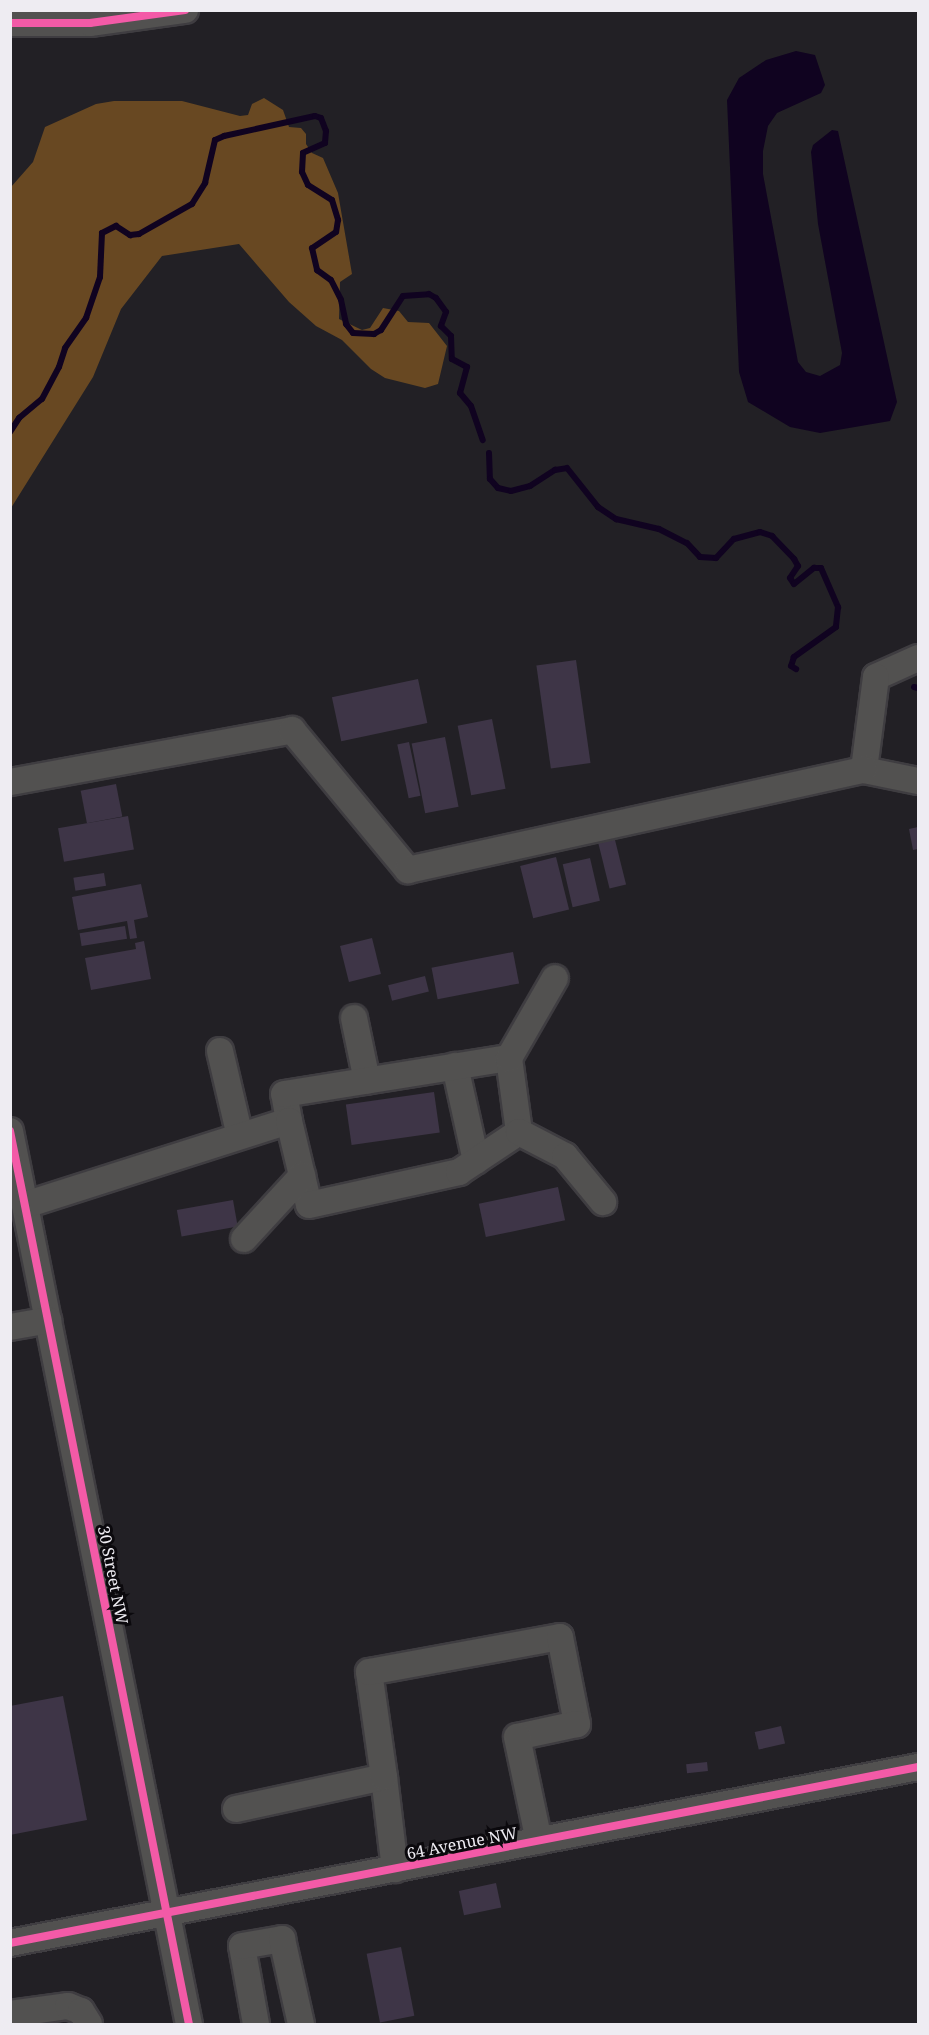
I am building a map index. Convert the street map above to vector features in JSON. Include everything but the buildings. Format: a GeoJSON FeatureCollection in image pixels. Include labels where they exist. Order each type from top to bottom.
{"type":"FeatureCollection","features":[{"type":"Feature","properties":{"kind":"street"},"geometry":{"type":"LineString","coordinates":[[10,23],[90,23],[184,10]]}},
{"type":"Feature","properties":{"kind":"street"},"geometry":{"type":"LineString","coordinates":[[864,770],[876,677],[918,658]]}},
{"type":"Feature","properties":{"kind":"street"},"geometry":{"type":"LineString","coordinates":[[10,782],[292,730],[408,870],[864,770],[918,781]]}},
{"type":"Feature","properties":{"kind":"street"},"geometry":{"type":"LineString","coordinates":[[519,1132],[509,1058],[555,978]]}},
{"type":"Feature","properties":{"kind":"street"},"geometry":{"type":"LineString","coordinates":[[354,1018],[366,1081]]}},
{"type":"Feature","properties":{"kind":"street"},"geometry":{"type":"LineString","coordinates":[[220,1051],[240,1136]]}},
{"type":"Feature","properties":{"kind":"street"},"geometry":{"type":"LineString","coordinates":[[509,1058],[284,1094],[309,1205],[459,1172],[519,1132]]}},
{"type":"Feature","properties":{"kind":"street"},"geometry":{"type":"LineString","coordinates":[[455,1066],[476,1161]]}},
{"type":"Feature","properties":{"kind":"street"},"geometry":{"type":"LineString","coordinates":[[25,1205],[289,1121]]}},
{"type":"Feature","properties":{"kind":"street"},"geometry":{"type":"LineString","coordinates":[[519,1132],[565,1156],[603,1202]]}},
{"type":"Feature","properties":{"kind":"street","name":"30 Street NW"},"geometry":{"type":"LineString","coordinates":[[11,1137],[189,2025]]}},
{"type":"Feature","properties":{"kind":"street"},"geometry":{"type":"LineString","coordinates":[[244,1239],[302,1176]]}},
{"type":"Feature","properties":{"kind":"street"},"geometry":{"type":"LineString","coordinates":[[10,1328],[48,1320]]}},
{"type":"Feature","properties":{"kind":"street"},"geometry":{"type":"LineString","coordinates":[[395,1869],[369,1672],[560,1636],[577,1724],[518,1737],[539,1842]]}},
{"type":"Feature","properties":{"kind":"street","name":"64 Avenue NW"},"geometry":{"type":"LineString","coordinates":[[10,1943],[918,1767]]}},
{"type":"Feature","properties":{"kind":"street"},"geometry":{"type":"LineString","coordinates":[[236,1809],[384,1777]]}},
{"type":"Feature","properties":{"kind":"street"},"geometry":{"type":"LineString","coordinates":[[256,2025],[242,1946],[282,1939],[301,2025]]}},
{"type":"Feature","properties":{"kind":"street"},"geometry":{"type":"LineString","coordinates":[[10,2014],[68,2006],[81,2011],[89,2025]]}},
{"type":"Feature","properties":{"kind":"shaded area"},"geometry":{"type":"Polygon","coordinates":[[[796,51],[815,55],[825,85],[821,93],[777,113],[768,126],[763,151],[763,174],[798,362],[806,372],[820,376],[840,365],[842,353],[818,224],[811,152],[813,145],[832,130],[838,131],[897,402],[890,421],[820,433],[790,427],[748,402],[739,372],[727,100],[739,78],[766,60],[796,51]]]}},
{"type":"Feature","properties":{"kind":"shaded area"},"geometry":{"type":"Polygon","coordinates":[[[264,98],[283,110],[289,127],[301,128],[306,134],[306,144],[312,153],[323,158],[338,193],[352,274],[340,282],[339,319],[362,330],[370,328],[383,308],[399,311],[408,322],[429,323],[447,346],[438,384],[425,388],[385,378],[371,369],[342,340],[316,326],[289,302],[239,244],[162,256],[121,309],[93,377],[11,508],[11,187],[33,162],[45,127],[96,104],[114,101],[182,101],[240,116],[248,115],[252,104],[264,98]]]}},
{"type":"Feature","properties":{"kind":"waterway"},"geometry":{"type":"LineString","coordinates":[[10,432],[19,418],[42,399],[59,367],[65,348],[86,318],[100,277],[102,233],[116,226],[130,235],[139,234],[192,204],[205,183],[215,140],[315,116],[321,118],[326,131],[325,143],[303,153],[302,172],[308,185],[332,200],[338,220],[336,232],[312,248],[317,270],[331,280],[341,300],[346,324],[353,333],[374,334],[381,330],[403,296],[429,294],[436,298],[446,312],[441,326],[451,336],[452,359],[467,367],[460,393],[471,406],[483,440]]}},
{"type":"Feature","properties":{"kind":"waterway"},"geometry":{"type":"LineString","coordinates":[[489,453],[490,479],[498,488],[511,491],[530,486],[555,470],[567,468],[598,507],[616,519],[659,529],[687,543],[700,557],[716,558],[734,539],[760,532],[772,536],[794,559],[798,566],[790,578],[794,584],[814,568],[821,568],[838,607],[836,627],[794,657],[791,666],[796,669]]}},
{"type":"Feature","properties":{"kind":"waterway"},"geometry":{"type":"LineString","coordinates":[[914,687],[918,688]]}},
{"type":"Feature","properties":{"kind":"cycle path"},"geometry":{"type":"LineString","coordinates":[[10,23],[90,23],[185,10]]}},
{"type":"Feature","properties":{"kind":"cycle path"},"geometry":{"type":"LineString","coordinates":[[10,1131],[189,2024]]}},
{"type":"Feature","properties":{"kind":"cycle path"},"geometry":{"type":"LineString","coordinates":[[10,1943],[918,1767]]}}]}
